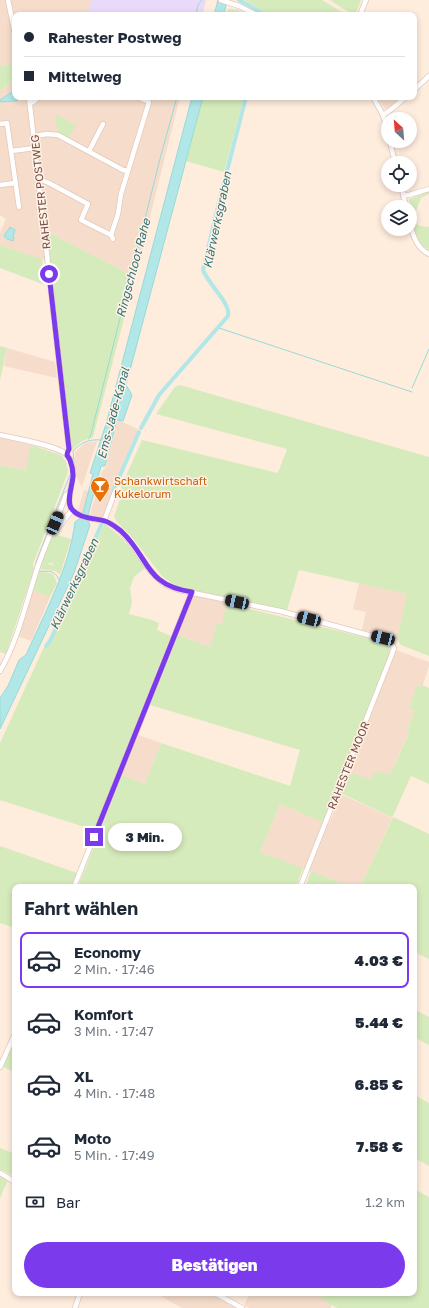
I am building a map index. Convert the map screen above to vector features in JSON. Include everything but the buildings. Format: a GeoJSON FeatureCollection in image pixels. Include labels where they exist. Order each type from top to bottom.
{"type":"FeatureCollection","features":[{"type":"Feature","properties":{"kind":"street"},"geometry":{"type":"LineString","coordinates":[[8,0],[12,18]]}},
{"type":"Feature","properties":{"kind":"street"},"geometry":{"type":"LineString","coordinates":[[221,0],[251,12]]}},
{"type":"Feature","properties":{"kind":"street"},"geometry":{"type":"LineString","coordinates":[[361,12],[366,0]]}},
{"type":"Feature","properties":{"kind":"street"},"geometry":{"type":"LineString","coordinates":[[417,87],[429,76]]}},
{"type":"Feature","properties":{"kind":"street","name":"RAHESTER POSTWEG"},"geometry":{"type":"LineString","coordinates":[[29,100],[69,449],[67,455],[72,465],[73,476],[70,492]]}},
{"type":"Feature","properties":{"kind":"street"},"geometry":{"type":"LineString","coordinates":[[30,103],[35,100]]}},
{"type":"Feature","properties":{"kind":"street"},"geometry":{"type":"LineString","coordinates":[[39,179],[88,204],[81,220],[112,237],[121,194],[148,102],[144,100]]}},
{"type":"Feature","properties":{"kind":"street"},"geometry":{"type":"LineString","coordinates":[[375,100],[381,112]]}},
{"type":"Feature","properties":{"kind":"street"},"geometry":{"type":"LineString","coordinates":[[388,112],[402,100]]}},
{"type":"Feature","properties":{"kind":"street"},"geometry":{"type":"LineString","coordinates":[[0,124],[7,123],[19,207]]}},
{"type":"Feature","properties":{"kind":"street"},"geometry":{"type":"LineString","coordinates":[[89,151],[103,124]]}},
{"type":"Feature","properties":{"kind":"street"},"geometry":{"type":"LineString","coordinates":[[34,136],[47,134],[58,136],[123,170],[128,171]]}},
{"type":"Feature","properties":{"kind":"street"},"geometry":{"type":"LineString","coordinates":[[11,151],[35,148]]}},
{"type":"Feature","properties":{"kind":"street"},"geometry":{"type":"LineString","coordinates":[[0,185],[15,183]]}},
{"type":"Feature","properties":{"kind":"street"},"geometry":{"type":"LineString","coordinates":[[403,196],[429,189]]}},
{"type":"Feature","properties":{"kind":"street"},"geometry":{"type":"LineString","coordinates":[[402,192],[404,200]]}},
{"type":"Feature","properties":{"kind":"street"},"geometry":{"type":"LineString","coordinates":[[412,236],[429,254]]}},
{"type":"Feature","properties":{"kind":"street"},"geometry":{"type":"LineString","coordinates":[[0,435],[51,447],[64,452],[67,455]]}},
{"type":"Feature","properties":{"kind":"street"},"geometry":{"type":"LineString","coordinates":[[70,492],[70,505],[72,510],[80,515],[112,524],[122,532],[156,576],[166,584],[179,590],[192,592],[75,884]]}},
{"type":"Feature","properties":{"kind":"street"},"geometry":{"type":"LineString","coordinates":[[0,671],[8,657],[37,568],[51,532],[66,495],[70,492]]}},
{"type":"Feature","properties":{"kind":"street"},"geometry":{"type":"LineString","coordinates":[[104,521],[115,492]]}},
{"type":"Feature","properties":{"kind":"street"},"geometry":{"type":"LineString","coordinates":[[51,532],[58,528],[72,510]]}},
{"type":"Feature","properties":{"kind":"street","name":"RAHESTER MOOR"},"geometry":{"type":"LineString","coordinates":[[192,592],[280,611],[383,638],[391,643],[394,648],[301,884]]}},
{"type":"Feature","properties":{"kind":"street"},"geometry":{"type":"LineString","coordinates":[[0,1067],[12,1041]]}},
{"type":"Feature","properties":{"kind":"street"},"geometry":{"type":"LineString","coordinates":[[0,1173],[12,1180]]}},
{"type":"Feature","properties":{"kind":"street"},"geometry":{"type":"LineString","coordinates":[[75,1308],[79,1296]]}},
{"type":"Feature","properties":{"kind":"street"},"geometry":{"type":"LineString","coordinates":[[220,1296],[242,1308]]}},
{"type":"Feature","properties":{"kind":"shaded area"},"geometry":{"type":"Polygon","coordinates":[[[0,0],[206,0],[203,12],[12,12],[12,64],[0,66],[0,0]]]}},
{"type":"Feature","properties":{"kind":"shaded area"},"geometry":{"type":"Polygon","coordinates":[[[92,0],[206,0],[203,12],[88,12],[92,0]]]}},
{"type":"Feature","properties":{"kind":"shaded area"},"geometry":{"type":"Polygon","coordinates":[[[12,81],[12,100],[179,100],[135,277],[48,232],[50,262],[0,245],[0,233],[6,219],[0,215],[0,91],[12,81]]]}},
{"type":"Feature","properties":{"kind":"shaded area"},"geometry":{"type":"Polygon","coordinates":[[[379,100],[399,100],[391,107],[385,109],[379,100]]]}},
{"type":"Feature","properties":{"kind":"shaded area"},"geometry":{"type":"Polygon","coordinates":[[[7,348],[55,362],[57,378],[4,366],[7,348]]]}},
{"type":"Feature","properties":{"kind":"shaded area"},"geometry":{"type":"Polygon","coordinates":[[[118,420],[138,429],[112,490],[113,493],[102,518],[90,515],[102,471],[106,467],[118,420]]]}},
{"type":"Feature","properties":{"kind":"shaded area"},"geometry":{"type":"Polygon","coordinates":[[[0,438],[31,445],[27,470],[0,465],[0,438]]]}},
{"type":"Feature","properties":{"kind":"shaded area"},"geometry":{"type":"Polygon","coordinates":[[[97,441],[82,487],[75,474],[75,452],[85,443],[97,441]]]}},
{"type":"Feature","properties":{"kind":"shaded area"},"geometry":{"type":"Polygon","coordinates":[[[84,490],[89,491],[83,513],[78,511],[84,490]]]}},
{"type":"Feature","properties":{"kind":"shaded area"},"geometry":{"type":"Polygon","coordinates":[[[359,583],[407,594],[397,639],[362,630],[366,612],[353,609],[359,583]]]}},
{"type":"Feature","properties":{"kind":"shaded area"},"geometry":{"type":"Polygon","coordinates":[[[32,590],[50,597],[31,641],[18,636],[32,590]]]}},
{"type":"Feature","properties":{"kind":"shaded area"},"geometry":{"type":"Polygon","coordinates":[[[193,595],[226,603],[222,625],[217,624],[210,647],[178,635],[193,595]]]}},
{"type":"Feature","properties":{"kind":"shaded area"},"geometry":{"type":"Polygon","coordinates":[[[396,650],[429,662],[429,666],[422,687],[417,685],[409,709],[415,711],[407,731],[409,732],[390,775],[382,772],[371,781],[348,771],[396,650]]]}},
{"type":"Feature","properties":{"kind":"shaded area"},"geometry":{"type":"Polygon","coordinates":[[[138,735],[161,743],[145,784],[122,775],[138,735]]]}},
{"type":"Feature","properties":{"kind":"shaded area"},"geometry":{"type":"Polygon","coordinates":[[[341,794],[392,818],[361,884],[343,884],[260,852],[280,804],[329,824],[341,794]]]}},
{"type":"Feature","properties":{"kind":"shaded area"},"geometry":{"type":"Polygon","coordinates":[[[160,1296],[214,1296],[236,1308],[182,1308],[160,1296]]]}},
{"type":"Feature","properties":{"kind":"shaded area"},"geometry":{"type":"Polygon","coordinates":[[[248,1296],[321,1296],[320,1298],[332,1305],[331,1308],[249,1308],[244,1305],[248,1296]]]}},
{"type":"Feature","properties":{"kind":"green space"},"geometry":{"type":"Polygon","coordinates":[[[244,0],[322,0],[342,12],[265,12],[244,0]]]}},
{"type":"Feature","properties":{"kind":"green space"},"geometry":{"type":"Polygon","coordinates":[[[330,0],[361,0],[356,12],[346,10],[330,0]]]}},
{"type":"Feature","properties":{"kind":"green space"},"geometry":{"type":"Polygon","coordinates":[[[229,9],[242,12],[226,12],[229,9]]]}},
{"type":"Feature","properties":{"kind":"green space"},"geometry":{"type":"Polygon","coordinates":[[[12,64],[12,81],[0,91],[0,66],[12,64]]]}},
{"type":"Feature","properties":{"kind":"green space"},"geometry":{"type":"Polygon","coordinates":[[[202,100],[243,100],[224,172],[186,161],[202,100]]]}},
{"type":"Feature","properties":{"kind":"green space"},"geometry":{"type":"Polygon","coordinates":[[[55,114],[76,125],[68,139],[58,134],[55,114]]]}},
{"type":"Feature","properties":{"kind":"green space"},"geometry":{"type":"Polygon","coordinates":[[[429,192],[429,194],[421,198],[417,208],[417,200],[409,199],[429,192]]]}},
{"type":"Feature","properties":{"kind":"green space"},"geometry":{"type":"Polygon","coordinates":[[[417,225],[429,227],[429,250],[423,246],[416,236],[417,225]]]}},
{"type":"Feature","properties":{"kind":"green space"},"geometry":{"type":"Polygon","coordinates":[[[48,232],[135,277],[93,437],[82,441],[72,450],[50,262],[48,232]]]}},
{"type":"Feature","properties":{"kind":"green space"},"geometry":{"type":"Polygon","coordinates":[[[0,245],[42,259],[45,285],[0,268],[0,245]]]}},
{"type":"Feature","properties":{"kind":"green space"},"geometry":{"type":"Polygon","coordinates":[[[0,346],[7,348],[0,380],[0,346]]]}},
{"type":"Feature","properties":{"kind":"green space"},"geometry":{"type":"Polygon","coordinates":[[[180,385],[429,457],[429,656],[401,645],[397,639],[407,594],[299,570],[287,610],[179,587],[162,576],[114,517],[121,496],[121,487],[142,440],[278,473],[287,449],[156,414],[175,387],[180,385]]]}},
{"type":"Feature","properties":{"kind":"green space"},"geometry":{"type":"Polygon","coordinates":[[[31,445],[61,455],[66,462],[68,472],[33,564],[34,569],[6,654],[0,652],[0,465],[26,470],[31,445]]]}},
{"type":"Feature","properties":{"kind":"green space"},"geometry":{"type":"Polygon","coordinates":[[[104,524],[122,538],[145,568],[134,577],[130,588],[132,602],[129,614],[159,623],[157,630],[171,636],[94,830],[0,800],[0,743],[44,647],[48,646],[61,622],[104,524]]]}},
{"type":"Feature","properties":{"kind":"green space"},"geometry":{"type":"Polygon","coordinates":[[[57,535],[71,539],[60,575],[54,566],[59,574],[55,571],[44,570],[44,568],[43,570],[41,569],[44,556],[53,536],[57,535]]]}},
{"type":"Feature","properties":{"kind":"green space"},"geometry":{"type":"Polygon","coordinates":[[[38,571],[53,574],[57,583],[50,597],[32,590],[38,571]]]}},
{"type":"Feature","properties":{"kind":"green space"},"geometry":{"type":"Polygon","coordinates":[[[226,603],[387,643],[389,645],[390,655],[323,822],[280,804],[260,852],[303,868],[297,884],[79,884],[122,775],[145,784],[161,743],[290,786],[300,750],[150,705],[178,635],[210,647],[217,623],[222,624],[226,603]]]}},
{"type":"Feature","properties":{"kind":"green space"},"geometry":{"type":"Polygon","coordinates":[[[417,685],[421,687],[422,685],[429,688],[429,784],[411,776],[393,816],[391,817],[341,793],[350,772],[371,780],[374,773],[382,772],[390,775],[409,733],[407,731],[415,711],[409,709],[417,685]]]}},
{"type":"Feature","properties":{"kind":"green space"},"geometry":{"type":"Polygon","coordinates":[[[393,817],[429,834],[429,959],[417,953],[417,884],[361,884],[393,817]]]}},
{"type":"Feature","properties":{"kind":"green space"},"geometry":{"type":"Polygon","coordinates":[[[0,846],[77,873],[72,884],[12,884],[12,927],[0,923],[0,846]]]}},
{"type":"Feature","properties":{"kind":"green space"},"geometry":{"type":"Polygon","coordinates":[[[311,871],[344,884],[306,884],[311,871]]]}},
{"type":"Feature","properties":{"kind":"green space"},"geometry":{"type":"Polygon","coordinates":[[[417,1011],[429,1017],[429,1045],[417,1039],[417,1011]]]}},
{"type":"Feature","properties":{"kind":"green space"},"geometry":{"type":"Polygon","coordinates":[[[12,1046],[12,1071],[3,1067],[12,1046]]]}},
{"type":"Feature","properties":{"kind":"green space"},"geometry":{"type":"Polygon","coordinates":[[[417,1097],[429,1103],[429,1166],[417,1159],[417,1097]]]}},
{"type":"Feature","properties":{"kind":"green space"},"geometry":{"type":"Polygon","coordinates":[[[0,1148],[12,1153],[12,1175],[0,1169],[0,1148]]]}},
{"type":"Feature","properties":{"kind":"green space"},"geometry":{"type":"Polygon","coordinates":[[[0,1176],[8,1180],[0,1198],[0,1176]]]}},
{"type":"Feature","properties":{"kind":"green space"},"geometry":{"type":"Polygon","coordinates":[[[417,1191],[429,1197],[429,1308],[337,1308],[320,1298],[321,1296],[417,1296],[417,1191]]]}},
{"type":"Feature","properties":{"kind":"water"},"geometry":{"type":"Polygon","coordinates":[[[218,0],[227,0],[225,12],[215,12],[218,0]]]}},
{"type":"Feature","properties":{"kind":"water"},"geometry":{"type":"Polygon","coordinates":[[[12,92],[12,100],[17,101],[0,102],[0,100],[12,92]]]}},
{"type":"Feature","properties":{"kind":"water","name":"Ems-Jade-Kanal"},"geometry":{"type":"Polygon","coordinates":[[[191,100],[202,100],[126,385],[132,395],[123,421],[117,420],[105,466],[101,466],[87,519],[90,525],[74,573],[0,729],[0,698],[8,686],[19,660],[26,655],[62,573],[72,539],[75,522],[82,517],[93,474],[90,473],[106,424],[191,100]]]}},
{"type":"Feature","properties":{"kind":"water"},"geometry":{"type":"Polygon","coordinates":[[[10,227],[15,230],[13,241],[4,236],[10,227]]]}},
{"type":"Feature","properties":{"kind":"waterway","name":"Ringschloot Rahe"},"geometry":{"type":"LineString","coordinates":[[197,12],[198,5],[202,0]]}},
{"type":"Feature","properties":{"kind":"waterway","name":"Klärwerksgraben"},"geometry":{"type":"LineString","coordinates":[[239,0],[261,12]]}},
{"type":"Feature","properties":{"kind":"waterway","name":"Ringschloot Rahe"},"geometry":{"type":"LineString","coordinates":[[89,439],[176,100]]}},
{"type":"Feature","properties":{"kind":"waterway","name":"Klärwerksgraben"},"geometry":{"type":"LineString","coordinates":[[141,428],[159,395],[228,316],[228,311],[223,299],[203,270],[245,100]]}},
{"type":"Feature","properties":{"kind":"waterway"},"geometry":{"type":"LineString","coordinates":[[219,328],[412,392]]}},
{"type":"Feature","properties":{"kind":"waterway"},"geometry":{"type":"LineString","coordinates":[[412,388],[429,349]]}},
{"type":"Feature","properties":{"kind":"waterway","name":"Klärwerksgraben"},"geometry":{"type":"LineString","coordinates":[[114,489],[139,432]]}},
{"type":"Feature","properties":{"kind":"waterway","name":"Ems-Jade-Kanal"},"geometry":{"type":"LineString","coordinates":[[74,462],[73,451],[76,448],[89,441],[101,440]]}},
{"type":"Feature","properties":{"kind":"waterway"},"geometry":{"type":"LineString","coordinates":[[56,510],[70,475]]}},
{"type":"Feature","properties":{"kind":"waterway"},"geometry":{"type":"LineString","coordinates":[[36,564],[54,515]]}},
{"type":"Feature","properties":{"kind":"waterway","name":"Klärwerksgraben"},"geometry":{"type":"LineString","coordinates":[[46,646],[50,641],[102,523]]}},
{"type":"Feature","properties":{"kind":"waterway"},"geometry":{"type":"LineString","coordinates":[[39,571],[52,572],[60,581]]}},
{"type":"Feature","properties":{"kind":"place","name":"Schankwirtschaft Kukelorum"},"geometry":{"type":"Point","coordinates":[100,503]}},
{"type":"Feature","properties":{"kind":"route"},"geometry":{"type":"LineString","coordinates":[[49,274],[69,449],[67,455],[72,465],[73,476],[70,492],[70,505],[72,510],[80,515],[112,524],[122,532],[156,576],[166,584],[179,590],[192,592],[94,837]]}}]}
